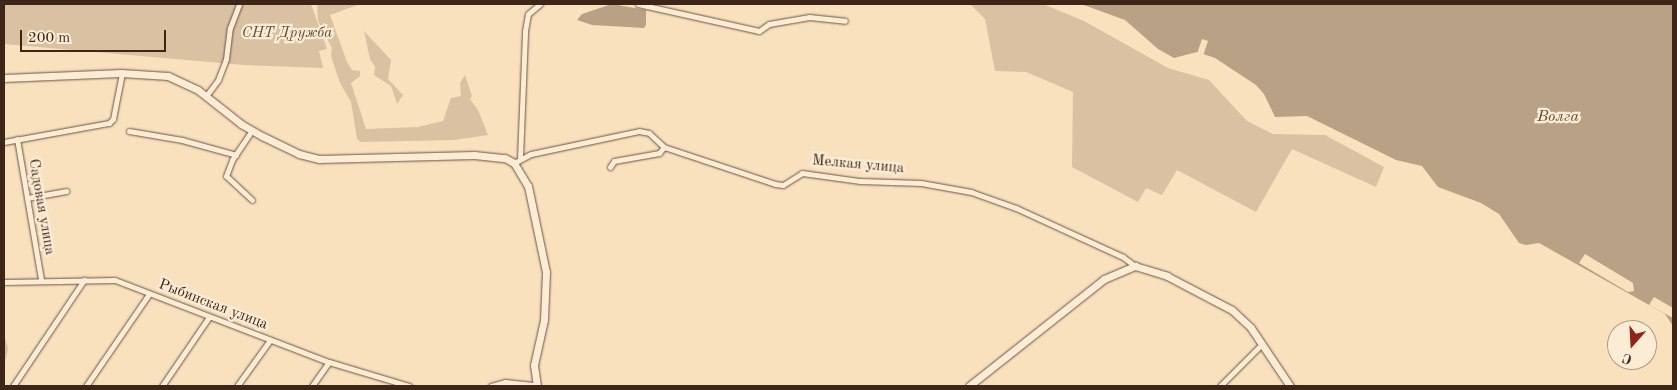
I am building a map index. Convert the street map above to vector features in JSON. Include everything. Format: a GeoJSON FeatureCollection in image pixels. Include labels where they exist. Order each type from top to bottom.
{"type":"FeatureCollection","features":[{"type":"Feature","properties":{"kind":"main road"},"geometry":{"type":"LineString","coordinates":[[4,78],[122,73],[168,76],[206,96],[252,130],[299,154],[319,159],[474,155],[505,158],[514,163],[528,186],[546,263],[546,302],[534,365],[537,386]]}},
{"type":"Feature","properties":{"kind":"main road"},"geometry":{"type":"LineString","coordinates":[[969,386],[1104,279],[1135,266],[1156,271],[1215,299],[1244,321],[1290,386]]}},
{"type":"Feature","properties":{"kind":"street"},"geometry":{"type":"LineString","coordinates":[[206,96],[218,80],[227,54],[231,23],[240,4]]}},
{"type":"Feature","properties":{"kind":"street"},"geometry":{"type":"LineString","coordinates":[[514,163],[520,158],[525,31],[528,14],[540,4]]}},
{"type":"Feature","properties":{"kind":"street"},"geometry":{"type":"LineString","coordinates":[[638,4],[759,31],[769,24],[809,17],[845,21]]}},
{"type":"Feature","properties":{"kind":"street"},"geometry":{"type":"LineString","coordinates":[[4,142],[102,124],[113,119],[122,73]]}},
{"type":"Feature","properties":{"kind":"street"},"geometry":{"type":"LineString","coordinates":[[252,130],[236,155],[226,176],[252,200]]}},
{"type":"Feature","properties":{"kind":"street"},"geometry":{"type":"LineString","coordinates":[[129,131],[182,140],[236,155]]}},
{"type":"Feature","properties":{"kind":"street","name":"Мелкая улица"},"geometry":{"type":"LineString","coordinates":[[520,158],[639,131],[649,133],[664,147],[783,185],[802,173],[860,181],[921,183],[971,192],[1016,208],[1123,257],[1135,266]]}},
{"type":"Feature","properties":{"kind":"street","name":"Садовая улица"},"geometry":{"type":"LineString","coordinates":[[17,139],[41,280]]}},
{"type":"Feature","properties":{"kind":"street"},"geometry":{"type":"LineString","coordinates":[[610,167],[614,161],[658,153],[664,147]]}},
{"type":"Feature","properties":{"kind":"street"},"geometry":{"type":"LineString","coordinates":[[27,198],[66,192]]}},
{"type":"Feature","properties":{"kind":"street"},"geometry":{"type":"LineString","coordinates":[[13,386],[84,280]]}},
{"type":"Feature","properties":{"kind":"street","name":"Рыбинская улица"},"geometry":{"type":"LineString","coordinates":[[4,282],[115,280],[329,362],[391,384],[409,386]]}},
{"type":"Feature","properties":{"kind":"street"},"geometry":{"type":"LineString","coordinates":[[86,386],[149,294]]}},
{"type":"Feature","properties":{"kind":"street"},"geometry":{"type":"LineString","coordinates":[[162,386],[210,317]]}},
{"type":"Feature","properties":{"kind":"street"},"geometry":{"type":"LineString","coordinates":[[237,386],[270,340]]}},
{"type":"Feature","properties":{"kind":"street"},"geometry":{"type":"LineString","coordinates":[[1220,386],[1262,344]]}},
{"type":"Feature","properties":{"kind":"street"},"geometry":{"type":"LineString","coordinates":[[312,386],[329,362]]}},
{"type":"Feature","properties":{"kind":"street"},"geometry":{"type":"LineString","coordinates":[[491,386],[505,382],[537,386]]}},
{"type":"Feature","properties":{"kind":"green space","name":"СНТ Дружба"},"geometry":{"type":"Polygon","coordinates":[[[4,4],[311,4],[327,49],[319,51],[323,68],[244,65],[4,44],[4,4]]]}},
{"type":"Feature","properties":{"kind":"green space"},"geometry":{"type":"Polygon","coordinates":[[[317,4],[360,4],[330,15],[347,62],[352,70],[360,71],[360,76],[351,83],[366,129],[418,127],[443,121],[451,98],[461,96],[460,83],[465,75],[472,96],[470,99],[478,110],[488,135],[454,140],[361,142],[357,139],[351,102],[340,83],[331,56],[332,48],[318,21],[317,4]]]}},
{"type":"Feature","properties":{"kind":"green space"},"geometry":{"type":"Polygon","coordinates":[[[970,4],[1043,4],[1084,21],[1168,68],[1209,80],[1247,121],[1273,134],[1325,135],[1384,167],[1376,187],[1292,149],[1256,212],[1177,170],[1162,195],[1146,188],[1138,202],[1072,167],[1073,92],[1026,72],[995,71],[985,19],[970,4]]]}},
{"type":"Feature","properties":{"kind":"green space"},"geometry":{"type":"Polygon","coordinates":[[[364,31],[391,60],[388,79],[403,95],[397,104],[391,86],[374,75],[375,67],[370,59],[364,31]]]}},
{"type":"Feature","properties":{"kind":"green space"},"geometry":{"type":"Polygon","coordinates":[[[4,333],[8,349],[4,366],[4,333]]]}},
{"type":"Feature","properties":{"kind":"water"},"geometry":{"type":"Polygon","coordinates":[[[612,4],[646,10],[646,25],[644,28],[592,25],[577,20],[582,14],[612,4]]]}},
{"type":"Feature","properties":{"kind":"water","name":"Волга"},"geometry":{"type":"Polygon","coordinates":[[[1081,4],[1673,4],[1673,326],[1665,314],[1539,243],[1526,245],[1519,243],[1499,214],[1481,203],[1438,187],[1422,166],[1396,160],[1307,116],[1275,117],[1264,94],[1256,85],[1215,58],[1197,52],[1174,58],[1158,49],[1125,20],[1081,4]]]}},
{"type":"Feature","properties":{"kind":"pier"},"geometry":{"type":"Polygon","coordinates":[[[1202,39],[1208,41],[1203,56],[1197,54],[1202,39]]]}},
{"type":"Feature","properties":{"kind":"pier"},"geometry":{"type":"Polygon","coordinates":[[[1585,254],[1633,283],[1634,291],[1628,292],[1579,263],[1585,254]]]}},
{"type":"Feature","properties":{"kind":"pier"},"geometry":{"type":"Polygon","coordinates":[[[1654,297],[1673,308],[1673,318],[1649,305],[1654,297]]]}}]}
